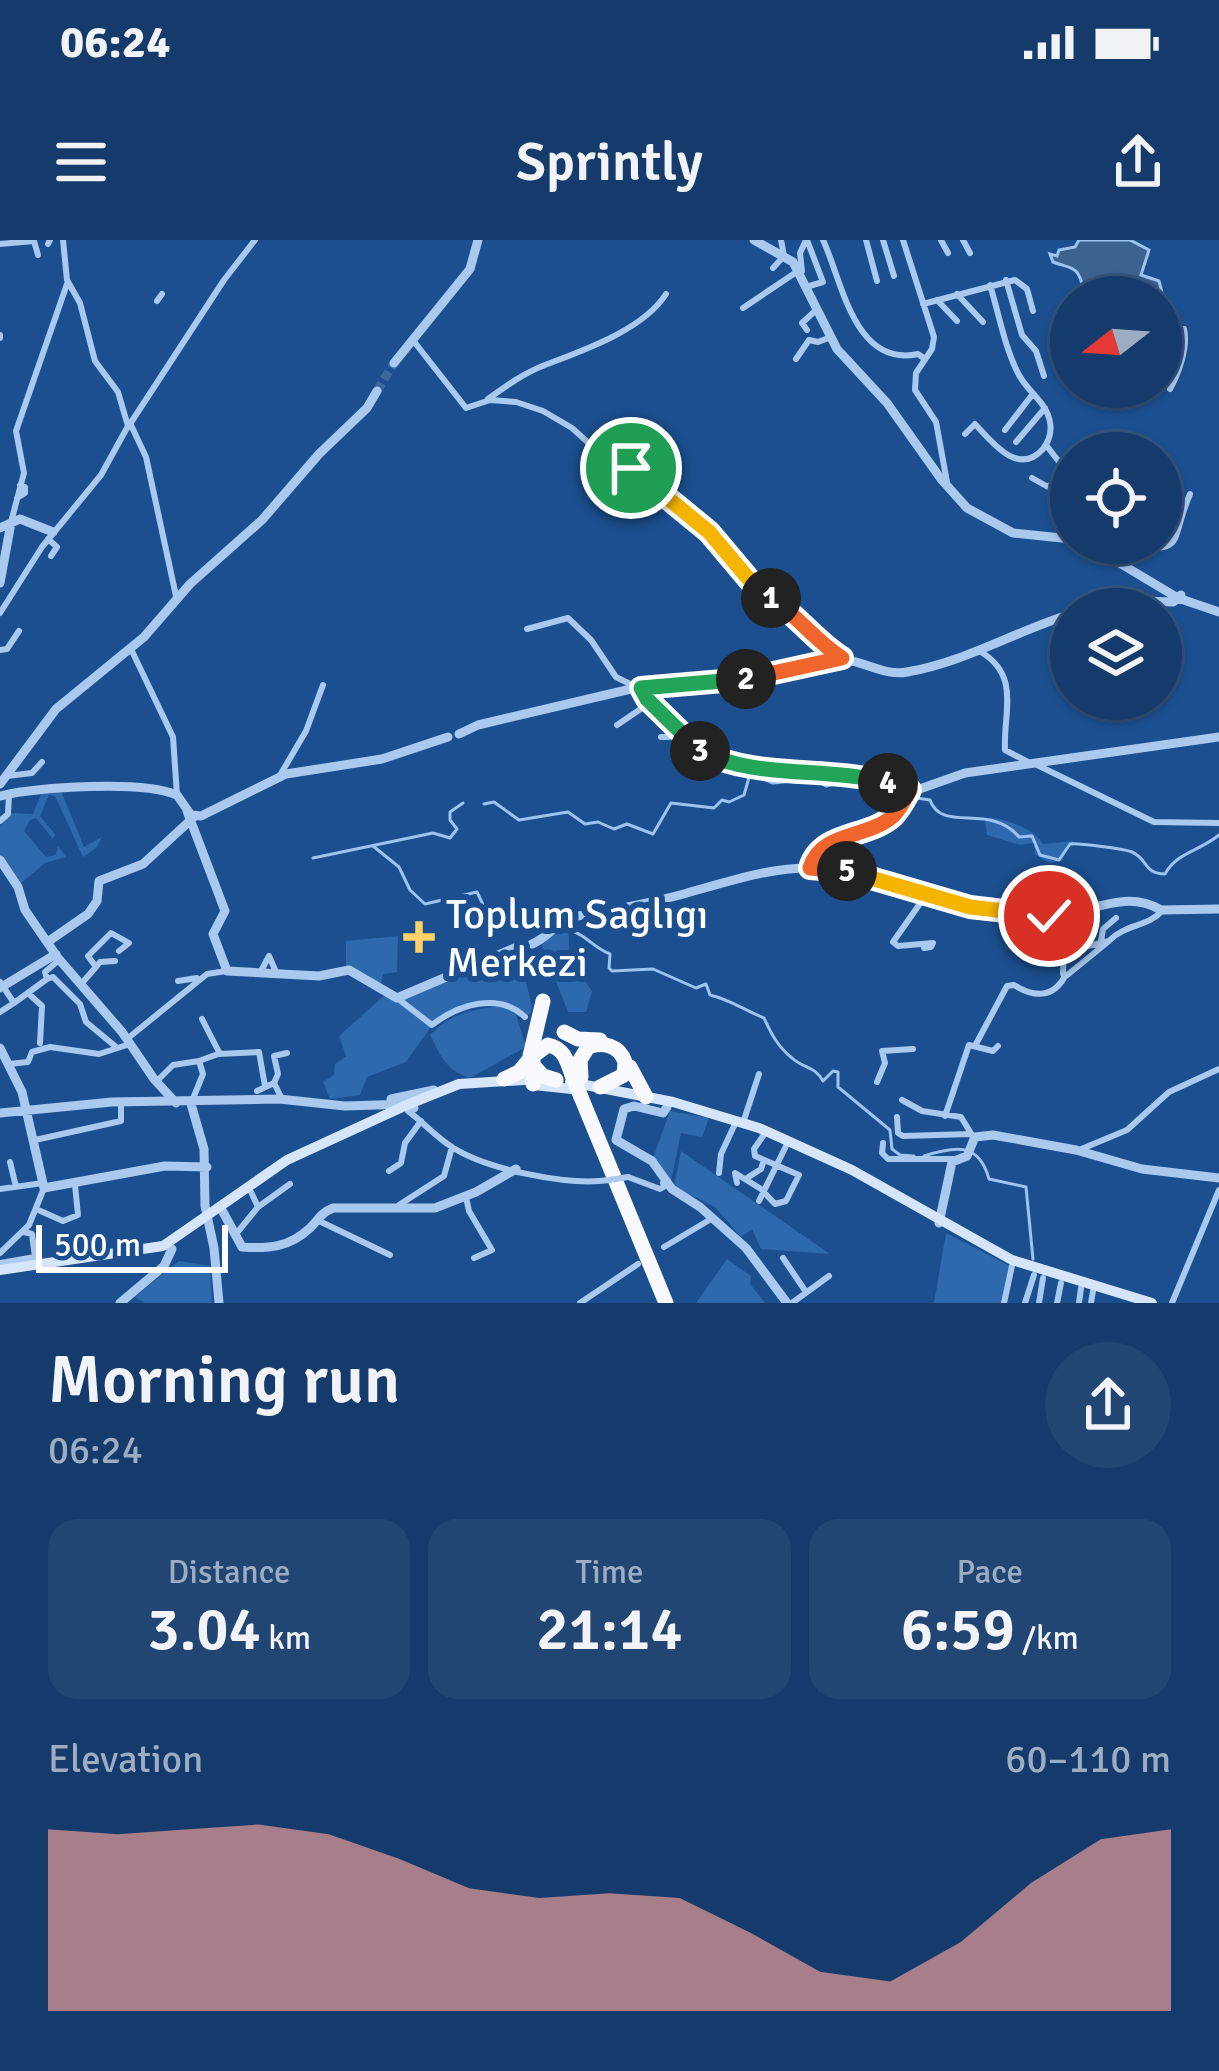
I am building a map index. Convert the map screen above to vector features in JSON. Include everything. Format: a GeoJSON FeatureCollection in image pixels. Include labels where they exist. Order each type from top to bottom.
{"type":"FeatureCollection","features":[{"type":"Feature","properties":{"kind":"highway"},"geometry":{"type":"LineString","coordinates":[[531,1075],[543,1001]]}},
{"type":"Feature","properties":{"kind":"highway"},"geometry":{"type":"LineString","coordinates":[[564,1032],[619,1046],[623,1087]]}},
{"type":"Feature","properties":{"kind":"highway"},"geometry":{"type":"LineString","coordinates":[[570,1077],[583,1052],[596,1044],[620,1052],[625,1062],[623,1087]]}},
{"type":"Feature","properties":{"kind":"highway"},"geometry":{"type":"LineString","coordinates":[[531,1075],[536,1051],[548,1045],[566,1057],[570,1077]]}},
{"type":"Feature","properties":{"kind":"highway"},"geometry":{"type":"LineString","coordinates":[[504,1079],[519,1072],[570,1077],[590,1094],[669,1303]]}},
{"type":"Feature","properties":{"kind":"highway"},"geometry":{"type":"LineString","coordinates":[[590,1094],[623,1087],[637,1088],[646,1097]]}},
{"type":"Feature","properties":{"kind":"main road"},"geometry":{"type":"LineString","coordinates":[[0,1270],[36,1261],[164,1246],[303,1150],[410,1107],[531,1075],[623,1087],[738,1125],[852,1170],[1012,1266],[1088,1294],[1135,1303]]}},
{"type":"Feature","properties":{"kind":"main road"},"geometry":{"type":"LineString","coordinates":[[0,1270],[172,1249],[208,1218],[317,1151],[444,1088],[504,1079]]}},
{"type":"Feature","properties":{"kind":"main road"},"geometry":{"type":"LineString","coordinates":[[623,1087],[667,1107],[738,1125],[786,1146],[1012,1260],[1152,1303]]}},
{"type":"Feature","properties":{"kind":"street"},"geometry":{"type":"LineString","coordinates":[[0,583],[5,526],[23,466],[16,431],[67,290],[63,240]]}},
{"type":"Feature","properties":{"kind":"street"},"geometry":{"type":"LineString","coordinates":[[0,613],[51,535],[101,475],[224,280],[256,240]]}},
{"type":"Feature","properties":{"kind":"street"},"geometry":{"type":"LineString","coordinates":[[394,363],[470,269],[478,240]]}},
{"type":"Feature","properties":{"kind":"street"},"geometry":{"type":"LineString","coordinates":[[754,240],[784,256],[854,371],[887,403],[971,512],[1007,531],[1050,535]]}},
{"type":"Feature","properties":{"kind":"street"},"geometry":{"type":"LineString","coordinates":[[781,240],[784,256]]}},
{"type":"Feature","properties":{"kind":"street"},"geometry":{"type":"LineString","coordinates":[[802,280],[800,253],[805,240]]}},
{"type":"Feature","properties":{"kind":"street"},"geometry":{"type":"LineString","coordinates":[[743,308],[802,280],[823,282],[805,240]]}},
{"type":"Feature","properties":{"kind":"street"},"geometry":{"type":"LineString","coordinates":[[823,240],[844,302],[860,328],[891,352],[925,358]]}},
{"type":"Feature","properties":{"kind":"street"},"geometry":{"type":"LineString","coordinates":[[866,240],[877,280]]}},
{"type":"Feature","properties":{"kind":"street"},"geometry":{"type":"LineString","coordinates":[[884,240],[894,276]]}},
{"type":"Feature","properties":{"kind":"street"},"geometry":{"type":"LineString","coordinates":[[903,240],[934,337],[916,373],[915,390],[936,422],[944,481]]}},
{"type":"Feature","properties":{"kind":"street"},"geometry":{"type":"LineString","coordinates":[[940,240],[948,254]]}},
{"type":"Feature","properties":{"kind":"street"},"geometry":{"type":"LineString","coordinates":[[963,240],[970,253]]}},
{"type":"Feature","properties":{"kind":"street"},"geometry":{"type":"LineString","coordinates":[[0,244],[34,241],[38,255]]}},
{"type":"Feature","properties":{"kind":"street"},"geometry":{"type":"LineString","coordinates":[[773,268],[784,256]]}},
{"type":"Feature","properties":{"kind":"street"},"geometry":{"type":"LineString","coordinates":[[67,280],[80,303],[96,365],[118,392],[147,461],[176,599]]}},
{"type":"Feature","properties":{"kind":"street"},"geometry":{"type":"LineString","coordinates":[[923,304],[1006,280],[1025,286],[1033,311]]}},
{"type":"Feature","properties":{"kind":"street"},"geometry":{"type":"LineString","coordinates":[[1006,280],[1022,335],[1036,352],[1044,376]]}},
{"type":"Feature","properties":{"kind":"street"},"geometry":{"type":"LineString","coordinates":[[965,434],[975,424],[1006,454],[1021,460],[1034,457],[1046,445],[1051,429],[1045,408],[1018,375],[991,285]]}},
{"type":"Feature","properties":{"kind":"street"},"geometry":{"type":"LineString","coordinates":[[412,339],[466,408],[524,374],[614,338],[666,294]]}},
{"type":"Feature","properties":{"kind":"street"},"geometry":{"type":"LineString","coordinates":[[957,294],[983,322]]}},
{"type":"Feature","properties":{"kind":"street"},"geometry":{"type":"LineString","coordinates":[[937,300],[957,321]]}},
{"type":"Feature","properties":{"kind":"street"},"geometry":{"type":"LineString","coordinates":[[807,330],[802,323],[816,310]]}},
{"type":"Feature","properties":{"kind":"street"},"geometry":{"type":"LineString","coordinates":[[1182,356],[1184,329]]}},
{"type":"Feature","properties":{"kind":"street"},"geometry":{"type":"LineString","coordinates":[[796,359],[809,340],[831,337]]}},
{"type":"Feature","properties":{"kind":"street"},"geometry":{"type":"LineString","coordinates":[[4,780],[56,709],[130,651],[176,599],[262,520],[377,391]]}},
{"type":"Feature","properties":{"kind":"street"},"geometry":{"type":"LineString","coordinates":[[1005,430],[1033,394]]}},
{"type":"Feature","properties":{"kind":"street"},"geometry":{"type":"LineString","coordinates":[[485,401],[515,402],[543,411],[631,468],[709,532],[758,589],[842,658],[903,673],[1002,644],[1050,623]]}},
{"type":"Feature","properties":{"kind":"street"},"geometry":{"type":"LineString","coordinates":[[1016,442],[1045,408]]}},
{"type":"Feature","properties":{"kind":"street"},"geometry":{"type":"LineString","coordinates":[[976,445],[986,436]]}},
{"type":"Feature","properties":{"kind":"street"},"geometry":{"type":"LineString","coordinates":[[1032,478],[1051,487],[1060,477],[1060,464],[1046,445]]}},
{"type":"Feature","properties":{"kind":"street"},"geometry":{"type":"LineString","coordinates":[[1182,524],[1190,494]]}},
{"type":"Feature","properties":{"kind":"street"},"geometry":{"type":"LineString","coordinates":[[0,506],[16,499]]}},
{"type":"Feature","properties":{"kind":"street"},"geometry":{"type":"LineString","coordinates":[[5,526],[29,521],[51,535],[57,547],[51,556]]}},
{"type":"Feature","properties":{"kind":"street"},"geometry":{"type":"LineString","coordinates":[[1125,564],[1166,588]]}},
{"type":"Feature","properties":{"kind":"street"},"geometry":{"type":"LineString","coordinates":[[1182,597],[1219,613]]}},
{"type":"Feature","properties":{"kind":"street"},"geometry":{"type":"LineString","coordinates":[[527,629],[568,618],[591,640],[616,677],[640,688],[676,730]]}},
{"type":"Feature","properties":{"kind":"street"},"geometry":{"type":"LineString","coordinates":[[0,650],[7,649],[19,631]]}},
{"type":"Feature","properties":{"kind":"street"},"geometry":{"type":"LineString","coordinates":[[977,650],[994,661],[1005,679],[1010,700],[1005,750],[1154,822],[1219,823]]}},
{"type":"Feature","properties":{"kind":"street"},"geometry":{"type":"LineString","coordinates":[[130,651],[173,737],[177,794],[193,816],[225,911],[212,934],[227,970]]}},
{"type":"Feature","properties":{"kind":"street"},"geometry":{"type":"LineString","coordinates":[[49,941],[88,914],[97,901],[99,880],[143,864],[193,816],[279,777],[382,759],[478,725],[640,688],[744,679],[842,658]]}},
{"type":"Feature","properties":{"kind":"street"},"geometry":{"type":"LineString","coordinates":[[279,777],[305,731],[323,685]]}},
{"type":"Feature","properties":{"kind":"street"},"geometry":{"type":"LineString","coordinates":[[640,688],[648,704],[694,748],[711,757],[854,775],[910,790],[965,773],[1219,737]]}},
{"type":"Feature","properties":{"kind":"street"},"geometry":{"type":"LineString","coordinates":[[617,725],[648,704]]}},
{"type":"Feature","properties":{"kind":"street"},"geometry":{"type":"LineString","coordinates":[[662,737],[676,730]]}},
{"type":"Feature","properties":{"kind":"street"},"geometry":{"type":"LineString","coordinates":[[4,780],[32,773],[42,762]]}},
{"type":"Feature","properties":{"kind":"street"},"geometry":{"type":"LineString","coordinates":[[0,821],[8,814],[5,795],[31,788],[132,786],[177,794]]}},
{"type":"Feature","properties":{"kind":"street"},"geometry":{"type":"LineString","coordinates":[[810,868],[823,846],[891,817],[910,790]]}},
{"type":"Feature","properties":{"kind":"street"},"geometry":{"type":"LineString","coordinates":[[0,860],[18,887],[25,910],[58,957],[176,1103]]}},
{"type":"Feature","properties":{"kind":"street"},"geometry":{"type":"LineString","coordinates":[[532,944],[546,937],[557,922],[572,917],[742,876],[810,868],[855,872],[926,895],[1016,914],[1049,916],[1124,901],[1163,910],[1219,909]]}},
{"type":"Feature","properties":{"kind":"street"},"geometry":{"type":"LineString","coordinates":[[923,948],[933,943],[898,946],[893,942],[926,895]]}},
{"type":"Feature","properties":{"kind":"street"},"geometry":{"type":"LineString","coordinates":[[1078,929],[1087,926],[1082,910]]}},
{"type":"Feature","properties":{"kind":"street"},"geometry":{"type":"LineString","coordinates":[[976,1044],[1007,986],[1030,995],[1044,994],[1105,941],[1153,920],[1163,910]]}},
{"type":"Feature","properties":{"kind":"street"},"geometry":{"type":"LineString","coordinates":[[1105,941],[1103,929],[1116,917]]}},
{"type":"Feature","properties":{"kind":"street"},"geometry":{"type":"LineString","coordinates":[[96,967],[88,954],[111,933],[130,943],[119,951]]}},
{"type":"Feature","properties":{"kind":"street"},"geometry":{"type":"LineString","coordinates":[[1064,938],[1065,976]]}},
{"type":"Feature","properties":{"kind":"street"},"geometry":{"type":"LineString","coordinates":[[1063,952],[1105,941]]}},
{"type":"Feature","properties":{"kind":"street"},"geometry":{"type":"LineString","coordinates":[[398,998],[517,947]]}},
{"type":"Feature","properties":{"kind":"street"},"geometry":{"type":"LineString","coordinates":[[47,979],[45,972],[58,957]]}},
{"type":"Feature","properties":{"kind":"street"},"geometry":{"type":"LineString","coordinates":[[14,1003],[1,986],[58,957]]}},
{"type":"Feature","properties":{"kind":"street"},"geometry":{"type":"LineString","coordinates":[[82,983],[100,962],[115,961]]}},
{"type":"Feature","properties":{"kind":"street"},"geometry":{"type":"LineString","coordinates":[[178,981],[227,970],[319,976],[349,970],[432,1024],[451,1012],[484,1003],[508,1004],[525,1017]]}},
{"type":"Feature","properties":{"kind":"street"},"geometry":{"type":"LineString","coordinates":[[0,1012],[53,977],[76,999],[86,1022],[117,1048]]}},
{"type":"Feature","properties":{"kind":"street"},"geometry":{"type":"LineString","coordinates":[[9,1064],[28,1062],[32,1052],[50,1047],[100,1054],[117,1048],[201,978]]}},
{"type":"Feature","properties":{"kind":"street"},"geometry":{"type":"LineString","coordinates":[[28,993],[42,1006],[40,1043]]}},
{"type":"Feature","properties":{"kind":"street"},"geometry":{"type":"LineString","coordinates":[[202,1019],[220,1054]]}},
{"type":"Feature","properties":{"kind":"street"},"geometry":{"type":"LineString","coordinates":[[945,1116],[969,1045],[993,1051],[998,1046]]}},
{"type":"Feature","properties":{"kind":"street"},"geometry":{"type":"LineString","coordinates":[[0,1047],[27,1109],[44,1185],[28,1225],[14,1244],[0,1252]]}},
{"type":"Feature","properties":{"kind":"street"},"geometry":{"type":"LineString","coordinates":[[878,1082],[885,1063],[882,1052],[913,1049]]}},
{"type":"Feature","properties":{"kind":"street"},"geometry":{"type":"LineString","coordinates":[[265,1086],[278,1078],[275,1053]]}},
{"type":"Feature","properties":{"kind":"street"},"geometry":{"type":"LineString","coordinates":[[156,1082],[173,1065],[220,1054],[286,1053]]}},
{"type":"Feature","properties":{"kind":"street"},"geometry":{"type":"LineString","coordinates":[[261,1054],[265,1086],[282,1100]]}},
{"type":"Feature","properties":{"kind":"street"},"geometry":{"type":"LineString","coordinates":[[199,1061],[203,1074],[191,1104],[206,1167],[208,1218],[221,1300]]}},
{"type":"Feature","properties":{"kind":"street"},"geometry":{"type":"LineString","coordinates":[[1076,1150],[1129,1128],[1169,1092],[1219,1069]]}},
{"type":"Feature","properties":{"kind":"street"},"geometry":{"type":"LineString","coordinates":[[718,1173],[721,1154],[758,1073]]}},
{"type":"Feature","properties":{"kind":"street"},"geometry":{"type":"LineString","coordinates":[[344,1106],[444,1088]]}},
{"type":"Feature","properties":{"kind":"street"},"geometry":{"type":"LineString","coordinates":[[0,1103],[0,1113],[121,1102],[282,1100],[410,1107],[452,1147],[516,1169],[565,1181],[628,1177],[660,1189],[664,1180]]}},
{"type":"Feature","properties":{"kind":"street"},"geometry":{"type":"LineString","coordinates":[[902,1100],[918,1110],[961,1117],[971,1143]]}},
{"type":"Feature","properties":{"kind":"street"},"geometry":{"type":"LineString","coordinates":[[35,1140],[121,1121],[121,1102]]}},
{"type":"Feature","properties":{"kind":"street"},"geometry":{"type":"LineString","coordinates":[[667,1107],[663,1113],[634,1106],[624,1109],[616,1140],[652,1161],[664,1180],[752,1254],[789,1303],[829,1276]]}},
{"type":"Feature","properties":{"kind":"street"},"geometry":{"type":"LineString","coordinates":[[897,1117],[898,1133],[903,1136],[971,1143],[993,1135],[1076,1150],[1142,1169],[1219,1178]]}},
{"type":"Feature","properties":{"kind":"street"},"geometry":{"type":"LineString","coordinates":[[389,1171],[401,1163],[405,1143],[421,1120]]}},
{"type":"Feature","properties":{"kind":"street"},"geometry":{"type":"LineString","coordinates":[[763,1136],[753,1154],[799,1177],[782,1205],[761,1198],[742,1181],[761,1169],[764,1160]]}},
{"type":"Feature","properties":{"kind":"street"},"geometry":{"type":"LineString","coordinates":[[939,1221],[956,1159],[971,1143]]}},
{"type":"Feature","properties":{"kind":"street"},"geometry":{"type":"LineString","coordinates":[[883,1144],[882,1153],[888,1159],[956,1159]]}},
{"type":"Feature","properties":{"kind":"street"},"geometry":{"type":"LineString","coordinates":[[761,1198],[786,1146]]}},
{"type":"Feature","properties":{"kind":"street"},"geometry":{"type":"LineString","coordinates":[[399,1205],[444,1176],[452,1147]]}},
{"type":"Feature","properties":{"kind":"street"},"geometry":{"type":"LineString","coordinates":[[10,1162],[16,1186]]}},
{"type":"Feature","properties":{"kind":"street"},"geometry":{"type":"LineString","coordinates":[[0,1189],[75,1185],[165,1166],[206,1167]]}},
{"type":"Feature","properties":{"kind":"street"},"geometry":{"type":"LineString","coordinates":[[223,1212],[242,1247],[277,1247],[294,1240],[333,1208],[435,1208],[516,1169]]}},
{"type":"Feature","properties":{"kind":"street"},"geometry":{"type":"LineString","coordinates":[[234,1237],[258,1207],[290,1184]]}},
{"type":"Feature","properties":{"kind":"street"},"geometry":{"type":"LineString","coordinates":[[36,1209],[63,1221],[78,1215],[75,1185]]}},
{"type":"Feature","properties":{"kind":"street"},"geometry":{"type":"LineString","coordinates":[[1172,1303],[1219,1190]]}},
{"type":"Feature","properties":{"kind":"street"},"geometry":{"type":"LineString","coordinates":[[251,1192],[258,1207]]}},
{"type":"Feature","properties":{"kind":"street"},"geometry":{"type":"LineString","coordinates":[[466,1197],[492,1250],[474,1258]]}},
{"type":"Feature","properties":{"kind":"street"},"geometry":{"type":"LineString","coordinates":[[664,1247],[711,1219]]}},
{"type":"Feature","properties":{"kind":"street"},"geometry":{"type":"LineString","coordinates":[[317,1220],[390,1255]]}},
{"type":"Feature","properties":{"kind":"street"},"geometry":{"type":"LineString","coordinates":[[20,1231],[32,1234],[36,1261]]}},
{"type":"Feature","properties":{"kind":"street"},"geometry":{"type":"LineString","coordinates":[[120,1303],[164,1266],[172,1249]]}},
{"type":"Feature","properties":{"kind":"street"},"geometry":{"type":"LineString","coordinates":[[783,1258],[806,1292]]}},
{"type":"Feature","properties":{"kind":"street"},"geometry":{"type":"LineString","coordinates":[[580,1303],[638,1264]]}},
{"type":"Feature","properties":{"kind":"street"},"geometry":{"type":"LineString","coordinates":[[1004,1303],[1012,1266]]}},
{"type":"Feature","properties":{"kind":"street"},"geometry":{"type":"LineString","coordinates":[[1025,1303],[1038,1276]]}},
{"type":"Feature","properties":{"kind":"street"},"geometry":{"type":"LineString","coordinates":[[1038,1276],[1039,1303]]}},
{"type":"Feature","properties":{"kind":"street"},"geometry":{"type":"LineString","coordinates":[[1057,1303],[1061,1283]]}},
{"type":"Feature","properties":{"kind":"street"},"geometry":{"type":"LineString","coordinates":[[1079,1303],[1088,1294]]}},
{"type":"Feature","properties":{"kind":"shaded area"},"geometry":{"type":"Polygon","coordinates":[[[1079,240],[1130,240],[1149,250],[1144,276],[1079,276],[1053,262],[1050,254],[1057,256],[1059,250],[1075,247],[1079,240]]]}},
{"type":"Feature","properties":{"kind":"shaded area"},"geometry":{"type":"Polygon","coordinates":[[[61,791],[84,847],[102,837],[83,857],[55,796],[49,795],[40,816],[55,834],[53,839],[36,818],[24,831],[46,857],[56,855],[58,846],[66,857],[45,863],[19,885],[0,857],[0,826],[11,813],[33,814],[42,792],[61,791]]]}},
{"type":"Feature","properties":{"kind":"shaded area"},"geometry":{"type":"Polygon","coordinates":[[[989,817],[1026,829],[1043,844],[1073,841],[1073,846],[1067,848],[1062,861],[1049,863],[1035,854],[1034,843],[1020,845],[987,835],[989,817]]]}},
{"type":"Feature","properties":{"kind":"shaded area"},"geometry":{"type":"Polygon","coordinates":[[[553,933],[569,933],[568,979],[582,977],[592,991],[586,1012],[568,1012],[541,943],[553,933]]]}},
{"type":"Feature","properties":{"kind":"shaded area"},"geometry":{"type":"Polygon","coordinates":[[[398,936],[397,972],[383,974],[381,985],[346,967],[346,941],[398,936]]]}},
{"type":"Feature","properties":{"kind":"shaded area"},"geometry":{"type":"Polygon","coordinates":[[[517,949],[532,1005],[525,1017],[489,1001],[434,1023],[402,998],[517,949]]]}},
{"type":"Feature","properties":{"kind":"shaded area"},"geometry":{"type":"Polygon","coordinates":[[[386,994],[431,1027],[406,1062],[367,1077],[360,1095],[330,1099],[323,1082],[334,1075],[335,1064],[346,1056],[339,1036],[386,994]]]}},
{"type":"Feature","properties":{"kind":"shaded area"},"geometry":{"type":"Polygon","coordinates":[[[501,1006],[516,1014],[526,1047],[470,1078],[455,1071],[430,1035],[462,1014],[501,1006]]]}},
{"type":"Feature","properties":{"kind":"shaded area"},"geometry":{"type":"Polygon","coordinates":[[[670,1111],[709,1118],[702,1137],[681,1133],[670,1186],[652,1161],[670,1111]]]}},
{"type":"Feature","properties":{"kind":"shaded area"},"geometry":{"type":"Polygon","coordinates":[[[681,1151],[830,1254],[761,1249],[752,1229],[741,1237],[715,1207],[674,1187],[681,1151]]]}},
{"type":"Feature","properties":{"kind":"shaded area"},"geometry":{"type":"Polygon","coordinates":[[[946,1233],[1010,1266],[1003,1303],[934,1303],[946,1233]]]}},
{"type":"Feature","properties":{"kind":"shaded area"},"geometry":{"type":"Polygon","coordinates":[[[727,1259],[751,1276],[750,1284],[765,1303],[696,1303],[727,1259]]]}},
{"type":"Feature","properties":{"kind":"shaded area"},"geometry":{"type":"Polygon","coordinates":[[[179,1261],[210,1266],[212,1303],[145,1303],[135,1297],[179,1261]]]}},
{"type":"Feature","properties":{"kind":"waterway"},"geometry":{"type":"LineString","coordinates":[[484,804],[494,802],[519,820],[568,812],[585,824],[598,822],[614,829],[627,824],[653,834],[671,803],[714,808],[722,800],[744,795],[750,774],[773,783],[813,779],[826,786],[851,781],[869,784]]}},
{"type":"Feature","properties":{"kind":"waterway"},"geometry":{"type":"LineString","coordinates":[[897,791],[930,800],[945,815],[995,821],[1019,837],[1032,836],[1040,855],[1059,860],[1070,844],[1102,846],[1132,852],[1153,872],[1165,874],[1176,861],[1219,835]]}},
{"type":"Feature","properties":{"kind":"waterway"},"geometry":{"type":"LineString","coordinates":[[313,858],[433,833],[450,838],[457,829],[450,812],[463,803]]}},
{"type":"Feature","properties":{"kind":"waterway"},"geometry":{"type":"LineString","coordinates":[[373,846],[399,867],[410,890],[425,904],[477,892],[486,911],[500,909]]}},
{"type":"Feature","properties":{"kind":"waterway"},"geometry":{"type":"LineString","coordinates":[[522,917],[552,927]]}},
{"type":"Feature","properties":{"kind":"waterway"},"geometry":{"type":"LineString","coordinates":[[561,928],[610,954],[612,971],[653,969],[696,988],[706,984],[710,995],[764,1018],[796,1062],[823,1081],[838,1072],[838,1087],[890,1130],[892,1149],[914,1156]]}},
{"type":"Feature","properties":{"kind":"waterway"},"geometry":{"type":"LineString","coordinates":[[924,1156],[964,1150],[979,1158],[989,1179],[1026,1187],[1033,1259]]}},
{"type":"Feature","properties":{"kind":"tunnel"},"geometry":{"type":"LineString","coordinates":[[377,391],[394,363]]}},
{"type":"Feature","properties":{"kind":"place","name":"Toplum Saglıgı Merkezi"},"geometry":{"type":"Point","coordinates":[419,937]}},
{"type":"Feature","properties":{"kind":"route"},"geometry":{"type":"LineString","coordinates":[[631,468],[709,532],[758,589],[842,658],[744,679],[641,688],[647,699],[705,754],[764,767],[854,775],[910,790],[891,817],[823,846],[810,868],[855,872],[970,907],[1049,916]]}}]}
